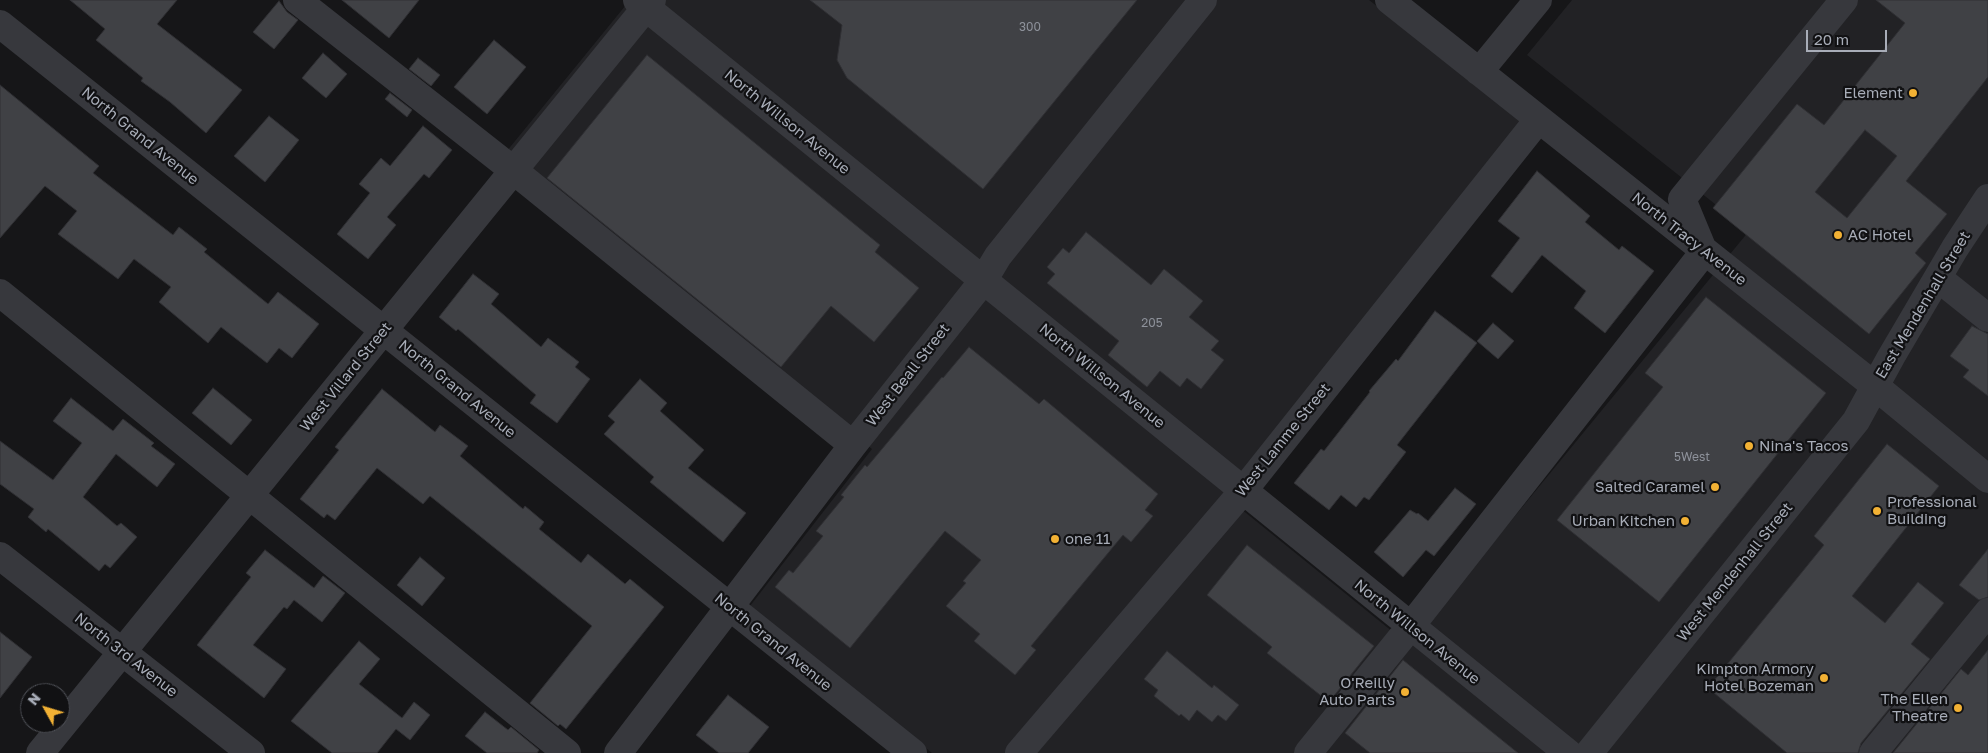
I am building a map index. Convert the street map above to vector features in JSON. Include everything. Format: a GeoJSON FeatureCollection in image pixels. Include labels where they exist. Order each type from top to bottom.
{"type":"FeatureCollection","features":[{"type":"Feature","properties":{"kind":"street"},"geometry":{"type":"LineString","coordinates":[[297,0],[513,170],[852,445]]}},
{"type":"Feature","properties":{"kind":"street","name":"West Beall Street"},"geometry":{"type":"LineString","coordinates":[[618,753],[852,445],[983,281],[998,256],[1203,0]]}},
{"type":"Feature","properties":{"kind":"street","name":"North Tracy Avenue"},"geometry":{"type":"LineString","coordinates":[[1389,0],[1875,386],[1988,479]]}},
{"type":"Feature","properties":{"kind":"street"},"geometry":{"type":"LineString","coordinates":[[1479,72],[1538,0]]}},
{"type":"Feature","properties":{"kind":"street"},"geometry":{"type":"LineString","coordinates":[[1308,753],[1410,627],[1704,252],[1682,199],[1844,0]]}},
{"type":"Feature","properties":{"kind":"street","name":"West Villard Street"},"geometry":{"type":"LineString","coordinates":[[40,753],[513,170],[645,2]]}},
{"type":"Feature","properties":{"kind":"street","name":"North Willson Avenue"},"geometry":{"type":"LineString","coordinates":[[645,2],[983,281],[1568,753]]}},
{"type":"Feature","properties":{"kind":"street","name":"North Grand Avenue"},"geometry":{"type":"LineString","coordinates":[[0,24],[913,753]]}},
{"type":"Feature","properties":{"kind":"street","name":"West Lamme Street"},"geometry":{"type":"LineString","coordinates":[[1019,753],[1243,491],[1538,120]]}},
{"type":"Feature","properties":{"kind":"street","name":"East Mendenhall Street"},"geometry":{"type":"LineString","coordinates":[[1875,386],[1955,248],[1988,198]]}},
{"type":"Feature","properties":{"kind":"street"},"geometry":{"type":"LineString","coordinates":[[1955,248],[1988,225]]}},
{"type":"Feature","properties":{"kind":"street"},"geometry":{"type":"LineString","coordinates":[[1938,278],[1988,318]]}},
{"type":"Feature","properties":{"kind":"street"},"geometry":{"type":"LineString","coordinates":[[0,293],[567,753]]}},
{"type":"Feature","properties":{"kind":"street","name":"West Mendenhall Street"},"geometry":{"type":"LineString","coordinates":[[1589,753],[1856,421],[1875,386]]}},
{"type":"Feature","properties":{"kind":"street","name":"North 3rd Avenue"},"geometry":{"type":"LineString","coordinates":[[0,556],[251,753]]}},
{"type":"Feature","properties":{"kind":"street"},"geometry":{"type":"LineString","coordinates":[[1873,753],[1988,612]]}},
{"type":"Feature","properties":{"kind":"shaded area"},"geometry":{"type":"Polygon","coordinates":[[[630,0],[1369,0],[1490,94],[1521,121],[1225,496],[1409,645],[1749,231],[1527,55],[1572,0],[1988,0],[1988,753],[932,753],[750,606],[872,449],[502,157],[630,0]]]}},
{"type":"Feature","properties":{"kind":"building"},"geometry":{"type":"Polygon","coordinates":[[[70,0],[177,0],[157,24],[242,90],[206,133],[170,102],[141,81],[143,78],[96,40],[105,29],[70,0]]]}},
{"type":"Feature","properties":{"kind":"building"},"geometry":{"type":"Polygon","coordinates":[[[342,0],[419,0],[389,38],[342,0]]]}},
{"type":"Feature","properties":{"kind":"building"},"geometry":{"type":"Polygon","coordinates":[[[810,0],[1137,0],[983,189],[847,78],[837,60],[842,25],[810,0]]]}},
{"type":"Feature","properties":{"kind":"building"},"geometry":{"type":"Polygon","coordinates":[[[1876,0],[1988,0],[1988,77],[1906,181],[1947,214],[1915,253],[1926,263],[1869,334],[1713,208],[1797,104],[1824,125],[1905,23],[1876,0]],[[1865,130],[1815,192],[1847,218],[1897,156],[1865,130]]]}},
{"type":"Feature","properties":{"kind":"building"},"geometry":{"type":"Polygon","coordinates":[[[279,1],[287,12],[298,20],[274,49],[253,32],[279,1]]]}},
{"type":"Feature","properties":{"kind":"building"},"geometry":{"type":"Polygon","coordinates":[[[494,40],[526,67],[487,114],[454,87],[494,40]]]}},
{"type":"Feature","properties":{"kind":"building"},"geometry":{"type":"Polygon","coordinates":[[[323,53],[347,74],[326,98],[302,78],[323,53]]]}},
{"type":"Feature","properties":{"kind":"building"},"geometry":{"type":"Polygon","coordinates":[[[647,55],[880,245],[875,252],[919,288],[874,342],[831,306],[781,367],[547,178],[647,55]]]}},
{"type":"Feature","properties":{"kind":"building"},"geometry":{"type":"Polygon","coordinates":[[[418,58],[440,75],[431,86],[409,69],[418,58]]]}},
{"type":"Feature","properties":{"kind":"building"},"geometry":{"type":"Polygon","coordinates":[[[0,85],[99,166],[93,173],[173,235],[179,227],[207,249],[204,252],[268,304],[278,292],[319,324],[292,358],[279,348],[267,363],[221,327],[208,343],[159,302],[171,287],[134,259],[118,279],[58,234],[77,211],[45,186],[0,238],[0,85]]]}},
{"type":"Feature","properties":{"kind":"building"},"geometry":{"type":"Polygon","coordinates":[[[390,93],[412,110],[407,117],[385,99],[390,93]]]}},
{"type":"Feature","properties":{"kind":"building"},"geometry":{"type":"Polygon","coordinates":[[[269,116],[299,140],[265,182],[234,156],[269,116]]]}},
{"type":"Feature","properties":{"kind":"building"},"geometry":{"type":"Polygon","coordinates":[[[423,126],[452,150],[429,178],[424,174],[387,217],[396,225],[368,259],[337,234],[370,193],[359,184],[381,158],[390,166],[423,126]]]}},
{"type":"Feature","properties":{"kind":"building"},"geometry":{"type":"Polygon","coordinates":[[[1537,171],[1590,216],[1585,222],[1619,250],[1622,246],[1654,271],[1605,333],[1574,308],[1586,291],[1542,255],[1512,293],[1491,276],[1520,238],[1498,221],[1537,171]]]}},
{"type":"Feature","properties":{"kind":"building"},"geometry":{"type":"Polygon","coordinates":[[[1086,232],[1151,285],[1164,269],[1203,301],[1189,317],[1219,341],[1211,350],[1224,360],[1201,389],[1187,378],[1180,387],[1160,371],[1147,387],[1108,355],[1119,341],[1047,283],[1055,274],[1047,267],[1063,248],[1069,253],[1086,232]]]}},
{"type":"Feature","properties":{"kind":"building"},"geometry":{"type":"Polygon","coordinates":[[[473,274],[499,294],[491,304],[541,347],[548,338],[579,362],[575,367],[590,379],[557,423],[530,403],[536,395],[458,329],[456,331],[439,317],[473,274]]]}},
{"type":"Feature","properties":{"kind":"building"},"geometry":{"type":"Polygon","coordinates":[[[1706,297],[1826,393],[1659,602],[1557,520],[1663,387],[1645,373],[1706,297]]]}},
{"type":"Feature","properties":{"kind":"building"},"geometry":{"type":"Polygon","coordinates":[[[1435,311],[1477,343],[1397,445],[1406,452],[1369,500],[1364,497],[1356,507],[1341,495],[1329,510],[1294,483],[1321,449],[1324,451],[1369,391],[1396,359],[1398,361],[1435,311]]]}},
{"type":"Feature","properties":{"kind":"building"},"geometry":{"type":"Polygon","coordinates":[[[1493,323],[1514,341],[1498,359],[1477,341],[1493,323]]]}},
{"type":"Feature","properties":{"kind":"building"},"geometry":{"type":"Polygon","coordinates":[[[1972,326],[1988,334],[1988,396],[1963,377],[1969,370],[1950,356],[1972,326]]]}},
{"type":"Feature","properties":{"kind":"building"},"geometry":{"type":"Polygon","coordinates":[[[969,347],[1039,404],[1044,399],[1158,494],[1145,510],[1153,516],[1131,542],[1123,535],[1031,646],[1036,650],[1015,675],[974,641],[980,634],[946,606],[966,583],[963,581],[981,560],[945,531],[850,648],[775,587],[789,570],[793,573],[823,536],[816,531],[844,497],[841,495],[865,465],[867,467],[969,347]]]}},
{"type":"Feature","properties":{"kind":"building"},"geometry":{"type":"Polygon","coordinates":[[[640,379],[667,403],[660,411],[704,450],[688,468],[746,513],[723,542],[650,482],[654,477],[604,434],[615,422],[608,416],[640,379]]]}},
{"type":"Feature","properties":{"kind":"building"},"geometry":{"type":"Polygon","coordinates":[[[213,388],[252,420],[231,445],[192,413],[213,388]]]}},
{"type":"Feature","properties":{"kind":"building"},"geometry":{"type":"Polygon","coordinates":[[[382,389],[435,432],[440,425],[468,446],[460,456],[523,509],[525,506],[544,522],[539,529],[581,563],[588,554],[625,584],[630,579],[664,607],[566,729],[560,724],[558,726],[530,703],[592,626],[430,496],[423,504],[377,468],[335,520],[327,514],[324,518],[300,499],[339,450],[335,447],[382,389]]]}},
{"type":"Feature","properties":{"kind":"building"},"geometry":{"type":"Polygon","coordinates":[[[71,398],[113,431],[123,419],[154,443],[151,446],[175,464],[157,487],[116,454],[83,497],[117,526],[121,523],[137,537],[110,568],[105,564],[99,571],[48,529],[46,532],[28,517],[34,509],[0,484],[0,441],[53,480],[82,443],[53,421],[71,398]]]}},
{"type":"Feature","properties":{"kind":"building"},"geometry":{"type":"Polygon","coordinates":[[[1887,444],[1939,486],[1852,596],[1885,623],[1918,582],[1944,603],[1911,644],[1930,659],[1861,743],[1858,753],[1787,753],[1708,688],[1824,545],[1814,536],[1887,444]]]}},
{"type":"Feature","properties":{"kind":"building"},"geometry":{"type":"Polygon","coordinates":[[[1455,488],[1476,504],[1434,556],[1426,550],[1403,577],[1374,552],[1410,510],[1418,513],[1428,521],[1455,488]]]}},
{"type":"Feature","properties":{"kind":"building"},"geometry":{"type":"Polygon","coordinates":[[[1247,545],[1374,646],[1329,702],[1267,653],[1272,647],[1207,595],[1247,545]]]}},
{"type":"Feature","properties":{"kind":"building"},"geometry":{"type":"Polygon","coordinates":[[[1988,549],[1988,597],[1979,600],[1959,585],[1988,549]]]}},
{"type":"Feature","properties":{"kind":"building"},"geometry":{"type":"Polygon","coordinates":[[[265,550],[314,588],[323,576],[345,593],[322,622],[294,600],[287,609],[284,607],[253,645],[286,669],[264,698],[197,645],[251,577],[246,573],[265,550]]]}},
{"type":"Feature","properties":{"kind":"building"},"geometry":{"type":"Polygon","coordinates":[[[420,557],[445,578],[422,606],[397,585],[420,557]]]}},
{"type":"Feature","properties":{"kind":"building"},"geometry":{"type":"Polygon","coordinates":[[[0,632],[32,657],[0,698],[0,632]]]}},
{"type":"Feature","properties":{"kind":"building"},"geometry":{"type":"Polygon","coordinates":[[[359,641],[380,659],[359,684],[402,718],[414,702],[430,715],[410,740],[396,729],[377,753],[332,753],[291,721],[359,641]]]}},
{"type":"Feature","properties":{"kind":"building","name":"The Ellen Theatre"},"geometry":{"type":"Polygon","coordinates":[[[1988,650],[1988,753],[1893,753],[1961,669],[1968,675],[1988,650]]]}},
{"type":"Feature","properties":{"kind":"building"},"geometry":{"type":"Polygon","coordinates":[[[1167,651],[1212,688],[1214,685],[1239,705],[1226,721],[1218,715],[1212,722],[1197,710],[1189,721],[1181,714],[1179,716],[1154,696],[1158,690],[1144,679],[1167,651]]]}},
{"type":"Feature","properties":{"kind":"building","name":"O'Reilly Auto Parts"},"geometry":{"type":"Polygon","coordinates":[[[1403,660],[1518,753],[1370,753],[1345,733],[1403,660]]]}},
{"type":"Feature","properties":{"kind":"building"},"geometry":{"type":"Polygon","coordinates":[[[728,695],[769,727],[748,753],[719,753],[696,735],[728,695]]]}},
{"type":"Feature","properties":{"kind":"building"},"geometry":{"type":"Polygon","coordinates":[[[485,712],[508,730],[511,727],[539,750],[537,753],[487,753],[465,736],[485,712]]]}},
{"type":"Feature","properties":{"kind":"place","name":"Element"},"geometry":{"type":"Point","coordinates":[1913,93]}},
{"type":"Feature","properties":{"kind":"place","name":"AC Hotel"},"geometry":{"type":"Point","coordinates":[1838,235]}},
{"type":"Feature","properties":{"kind":"place","name":"Nina's Tacos"},"geometry":{"type":"Point","coordinates":[1749,446]}},
{"type":"Feature","properties":{"kind":"place","name":"Salted Caramel"},"geometry":{"type":"Point","coordinates":[1715,487]}},
{"type":"Feature","properties":{"kind":"place","name":"Professional Building"},"geometry":{"type":"Point","coordinates":[1877,511]}},
{"type":"Feature","properties":{"kind":"place","name":"Urban Kitchen"},"geometry":{"type":"Point","coordinates":[1685,521]}},
{"type":"Feature","properties":{"kind":"place","name":"one 11"},"geometry":{"type":"Point","coordinates":[1055,539]}},
{"type":"Feature","properties":{"kind":"place","name":"Kimpton Armory Hotel Bozeman"},"geometry":{"type":"Point","coordinates":[1824,678]}},
{"type":"Feature","properties":{"kind":"place","name":"O'Reilly Auto Parts"},"geometry":{"type":"Point","coordinates":[1405,692]}},
{"type":"Feature","properties":{"kind":"place","name":"The Ellen Theatre"},"geometry":{"type":"Point","coordinates":[1958,708]}}]}
